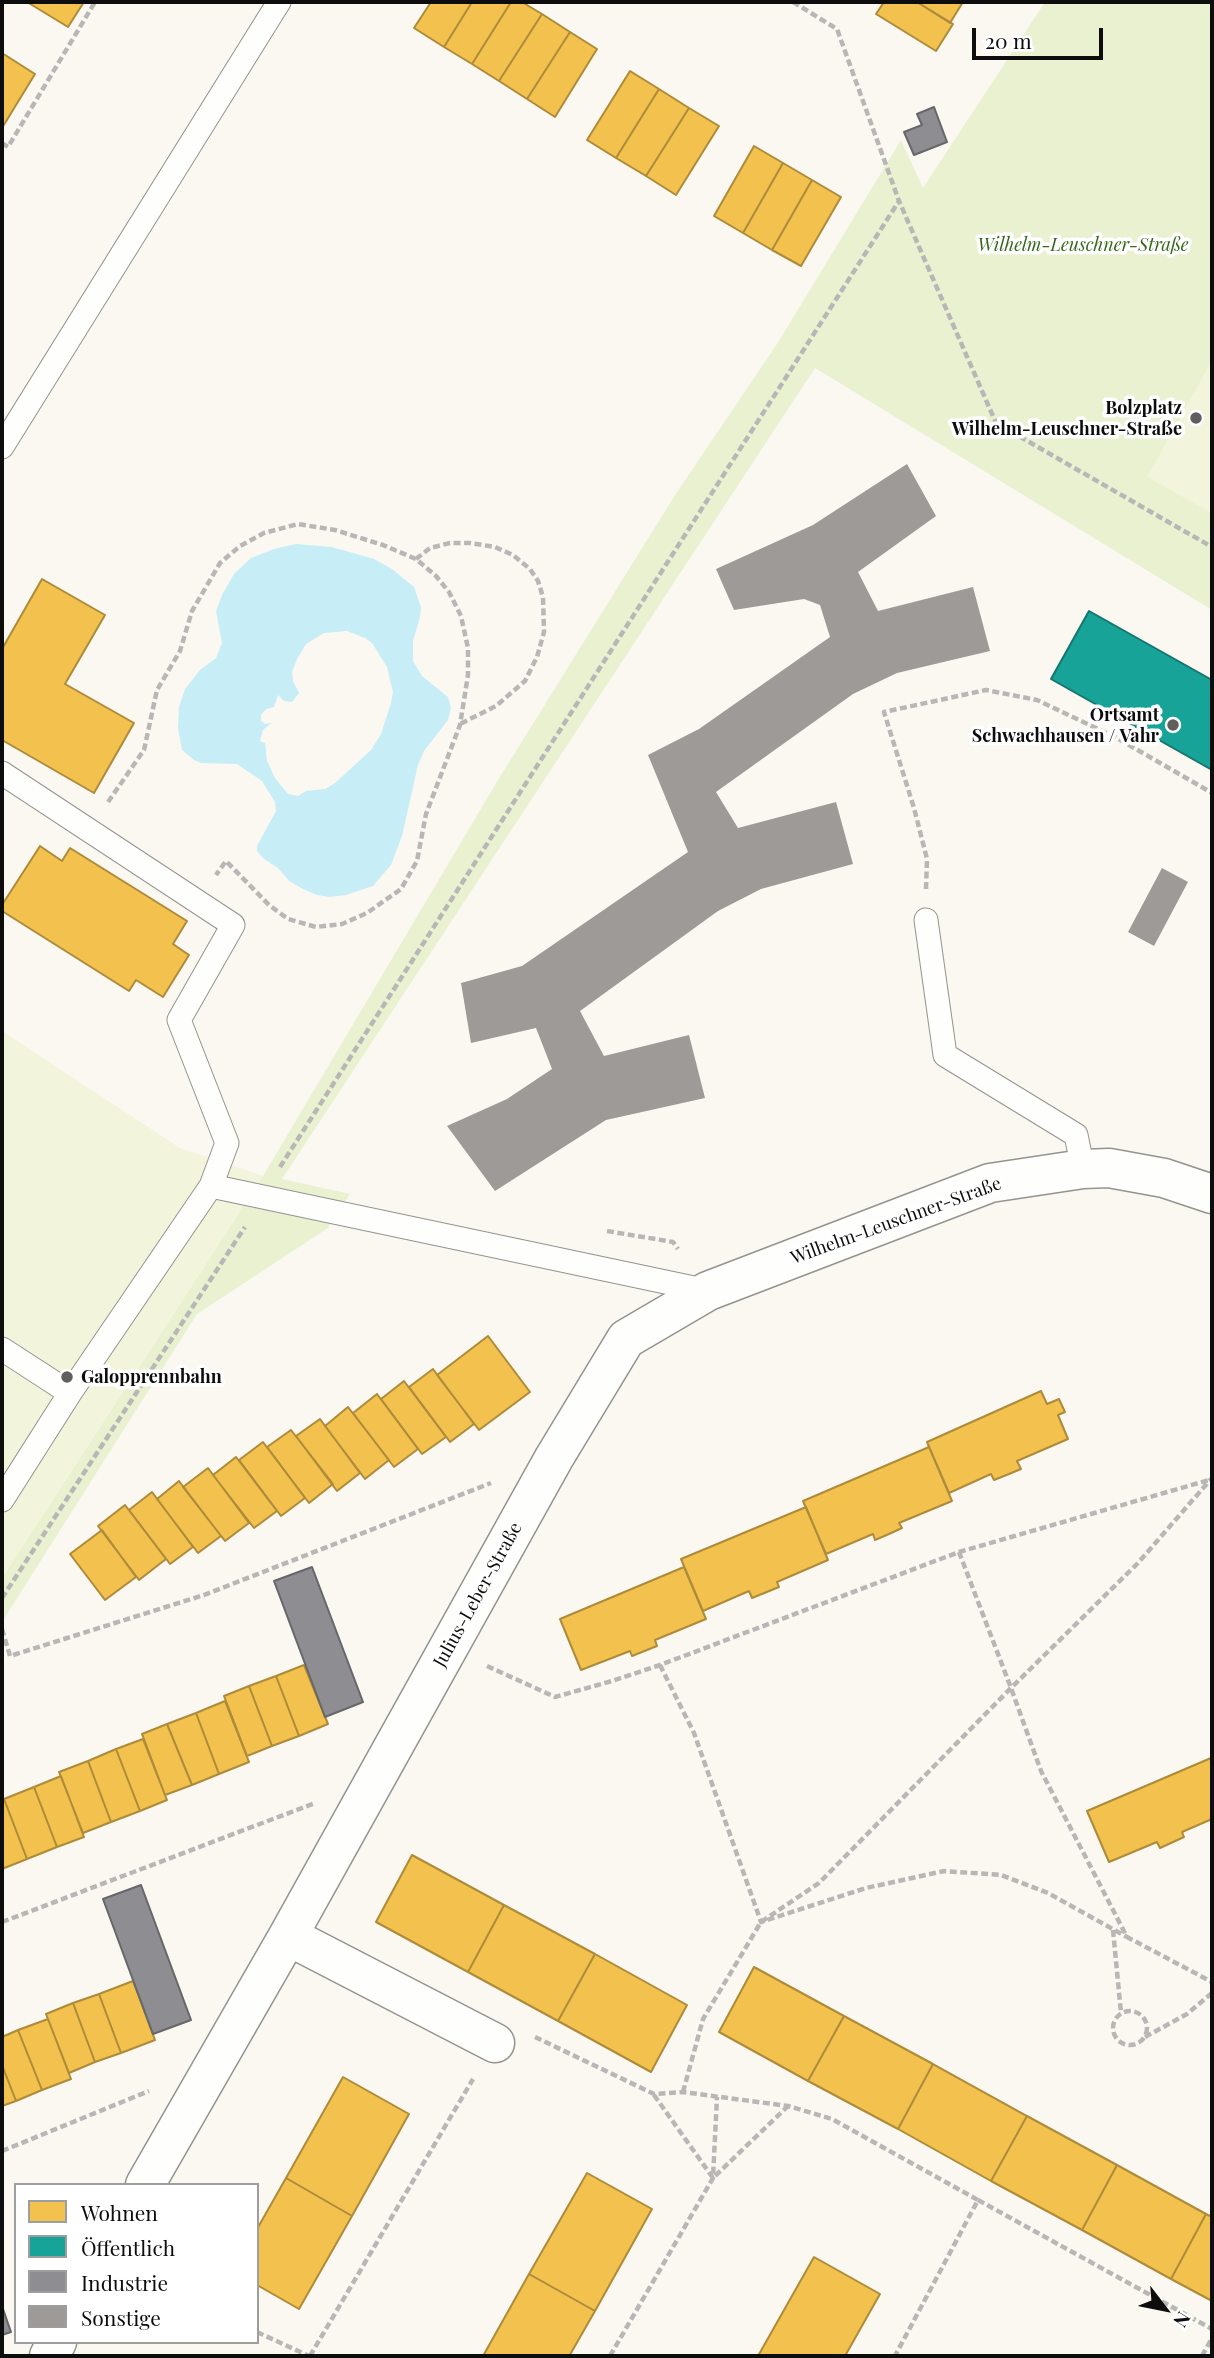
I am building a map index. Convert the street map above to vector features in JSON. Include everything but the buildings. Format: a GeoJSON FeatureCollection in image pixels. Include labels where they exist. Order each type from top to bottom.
{"type":"FeatureCollection","features":[{"type":"Feature","properties":{"kind":"street","name":"Wilhelm-Leuschner-Straße"},"geometry":{"type":"LineString","coordinates":[[708,1291],[990,1183],[1083,1169],[1109,1168],[1209,1186]]}},
{"type":"Feature","properties":{"kind":"street","name":"Julius-Leber-Straße"},"geometry":{"type":"LineString","coordinates":[[146,2183],[288,1936],[554,1458],[626,1339],[708,1291]]}},
{"type":"Feature","properties":{"kind":"street"},"geometry":{"type":"LineString","coordinates":[[288,1936],[495,2043]]}},
{"type":"Feature","properties":{"kind":"lane"},"geometry":{"type":"LineString","coordinates":[[2,447],[279,2]]}},
{"type":"Feature","properties":{"kind":"lane"},"geometry":{"type":"LineString","coordinates":[[2,774],[233,925],[178,1020],[227,1143],[211,1186],[70,1393],[2,1500]]}},
{"type":"Feature","properties":{"kind":"lane"},"geometry":{"type":"LineString","coordinates":[[926,920],[944,1055],[1076,1135],[1083,1169]]}},
{"type":"Feature","properties":{"kind":"lane"},"geometry":{"type":"LineString","coordinates":[[211,1186],[708,1291]]}},
{"type":"Feature","properties":{"kind":"lane"},"geometry":{"type":"LineString","coordinates":[[2,1349],[70,1393]]}},
{"type":"Feature","properties":{"kind":"path"},"geometry":{"type":"LineString","coordinates":[[2,143],[8,147],[96,2]]}},
{"type":"Feature","properties":{"kind":"path"},"geometry":{"type":"LineString","coordinates":[[793,2],[837,29],[899,201],[996,423],[1212,547]]}},
{"type":"Feature","properties":{"kind":"path"},"geometry":{"type":"LineString","coordinates":[[279,1168],[899,201]]}},
{"type":"Feature","properties":{"kind":"path"},"geometry":{"type":"LineString","coordinates":[[88,830],[144,750],[158,690],[180,651],[192,611],[220,563],[240,546],[264,533],[298,524],[335,530],[416,559],[436,576],[449,592],[461,616],[468,648],[468,675],[460,725],[426,814],[417,862],[401,889],[367,913],[342,923],[316,927],[288,919],[269,905],[226,861],[197,902]]}},
{"type":"Feature","properties":{"kind":"path"},"geometry":{"type":"LineString","coordinates":[[416,559],[430,548],[450,543],[495,547],[513,555],[530,569],[538,581],[543,597],[544,632],[537,657],[525,681],[496,706],[460,725]]}},
{"type":"Feature","properties":{"kind":"path"},"geometry":{"type":"LineString","coordinates":[[926,920],[927,859],[884,712],[986,690],[1037,700],[1115,737],[1212,793]]}},
{"type":"Feature","properties":{"kind":"path"},"geometry":{"type":"LineString","coordinates":[[2,1598],[264,1196]]}},
{"type":"Feature","properties":{"kind":"path"},"geometry":{"type":"LineString","coordinates":[[2,1629],[10,1656],[204,1595],[554,1458]]}},
{"type":"Feature","properties":{"kind":"path"},"geometry":{"type":"LineString","coordinates":[[448,1649],[555,1697],[612,1682],[660,1665],[959,1552],[1212,1479]]}},
{"type":"Feature","properties":{"kind":"path"},"geometry":{"type":"LineString","coordinates":[[682,2092],[703,2019],[761,1922],[818,1883],[1138,1563],[1212,1479]]}},
{"type":"Feature","properties":{"kind":"path"},"geometry":{"type":"LineString","coordinates":[[959,1552],[1041,1771],[1127,1937]]}},
{"type":"Feature","properties":{"kind":"path"},"geometry":{"type":"LineString","coordinates":[[660,1665],[694,1732],[761,1922]]}},
{"type":"Feature","properties":{"kind":"path"},"geometry":{"type":"LineString","coordinates":[[2,1922],[374,1780]]}},
{"type":"Feature","properties":{"kind":"path"},"geometry":{"type":"LineString","coordinates":[[761,1922],[866,1888],[944,1871],[1001,1875],[1048,1893],[1212,1982]]}},
{"type":"Feature","properties":{"kind":"path"},"geometry":{"type":"LineString","coordinates":[[1112,1930],[1121,2013]]}},
{"type":"Feature","properties":{"kind":"path"},"geometry":{"type":"LineString","coordinates":[[1144,2037],[1147,2027],[1141,2015],[1132,2011],[1121,2013],[1113,2023],[1117,2039],[1133,2044],[1187,2014],[1212,1993]]}},
{"type":"Feature","properties":{"kind":"path"},"geometry":{"type":"LineString","coordinates":[[259,2333],[310,2356],[495,2043],[517,2028],[654,2094],[713,2178]]}},
{"type":"Feature","properties":{"kind":"path"},"geometry":{"type":"LineString","coordinates":[[2,2151],[150,2091]]}},
{"type":"Feature","properties":{"kind":"path"},"geometry":{"type":"LineString","coordinates":[[654,2094],[682,2092],[788,2106],[832,2119],[1212,2329]]}},
{"type":"Feature","properties":{"kind":"path"},"geometry":{"type":"LineString","coordinates":[[713,2178],[718,2097]]}},
{"type":"Feature","properties":{"kind":"path"},"geometry":{"type":"LineString","coordinates":[[610,2356],[713,2178],[788,2106]]}},
{"type":"Feature","properties":{"kind":"path"},"geometry":{"type":"LineString","coordinates":[[895,2356],[978,2200]]}},
{"type":"Feature","properties":{"kind":"path"},"geometry":{"type":"LineString","coordinates":[[1202,2356],[1212,2338]]}},
{"type":"Feature","properties":{"kind":"green space"},"geometry":{"type":"Polygon","coordinates":[[[1045,2],[1212,2],[1212,610],[815,368],[282,1179],[350,1194],[328,1228],[197,1314],[2,1622],[2,1578],[263,1176],[498,780],[675,495],[777,344],[901,140],[923,188],[1045,2]]]}},
{"type":"Feature","properties":{"kind":"green space","name":"Bolzplatz Wilhelm-Leuschner-Straße"},"geometry":{"type":"Polygon","coordinates":[[[1212,360],[1212,513],[1147,477],[1212,360]]]}},
{"type":"Feature","properties":{"kind":"green space","name":"Galopprennbahn"},"geometry":{"type":"Polygon","coordinates":[[[2,1031],[180,1148],[263,1176],[2,1578],[2,1031]]]}},
{"type":"Feature","properties":{"kind":"water"},"geometry":{"type":"Polygon","coordinates":[[[296,544],[332,547],[374,559],[392,569],[414,587],[421,607],[413,641],[413,661],[422,676],[448,697],[451,708],[448,720],[424,751],[418,765],[402,836],[391,865],[373,886],[346,895],[330,897],[303,889],[289,881],[257,851],[257,846],[276,811],[275,802],[262,781],[237,764],[201,763],[182,750],[178,728],[179,707],[185,689],[200,670],[216,658],[222,643],[216,611],[222,595],[234,574],[251,558],[296,544]],[[347,631],[324,633],[306,644],[292,672],[299,693],[292,702],[284,701],[278,695],[274,707],[266,709],[261,715],[261,721],[265,724],[271,723],[263,730],[260,741],[265,743],[267,761],[275,778],[288,794],[298,796],[306,791],[325,789],[335,783],[371,750],[381,734],[393,692],[387,667],[372,643],[347,631]]]}},
{"type":"Feature","properties":{"kind":"place","name":"Bolzplatz Wilhelm-Leuschner-Straße"},"geometry":{"type":"Point","coordinates":[1196,418]}},
{"type":"Feature","properties":{"kind":"place","name":"Ortsamt Schwachhausen / Vahr"},"geometry":{"type":"Point","coordinates":[1173,725]}},
{"type":"Feature","properties":{"kind":"place","name":"Galopprennbahn"},"geometry":{"type":"Point","coordinates":[67,1377]}}]}
